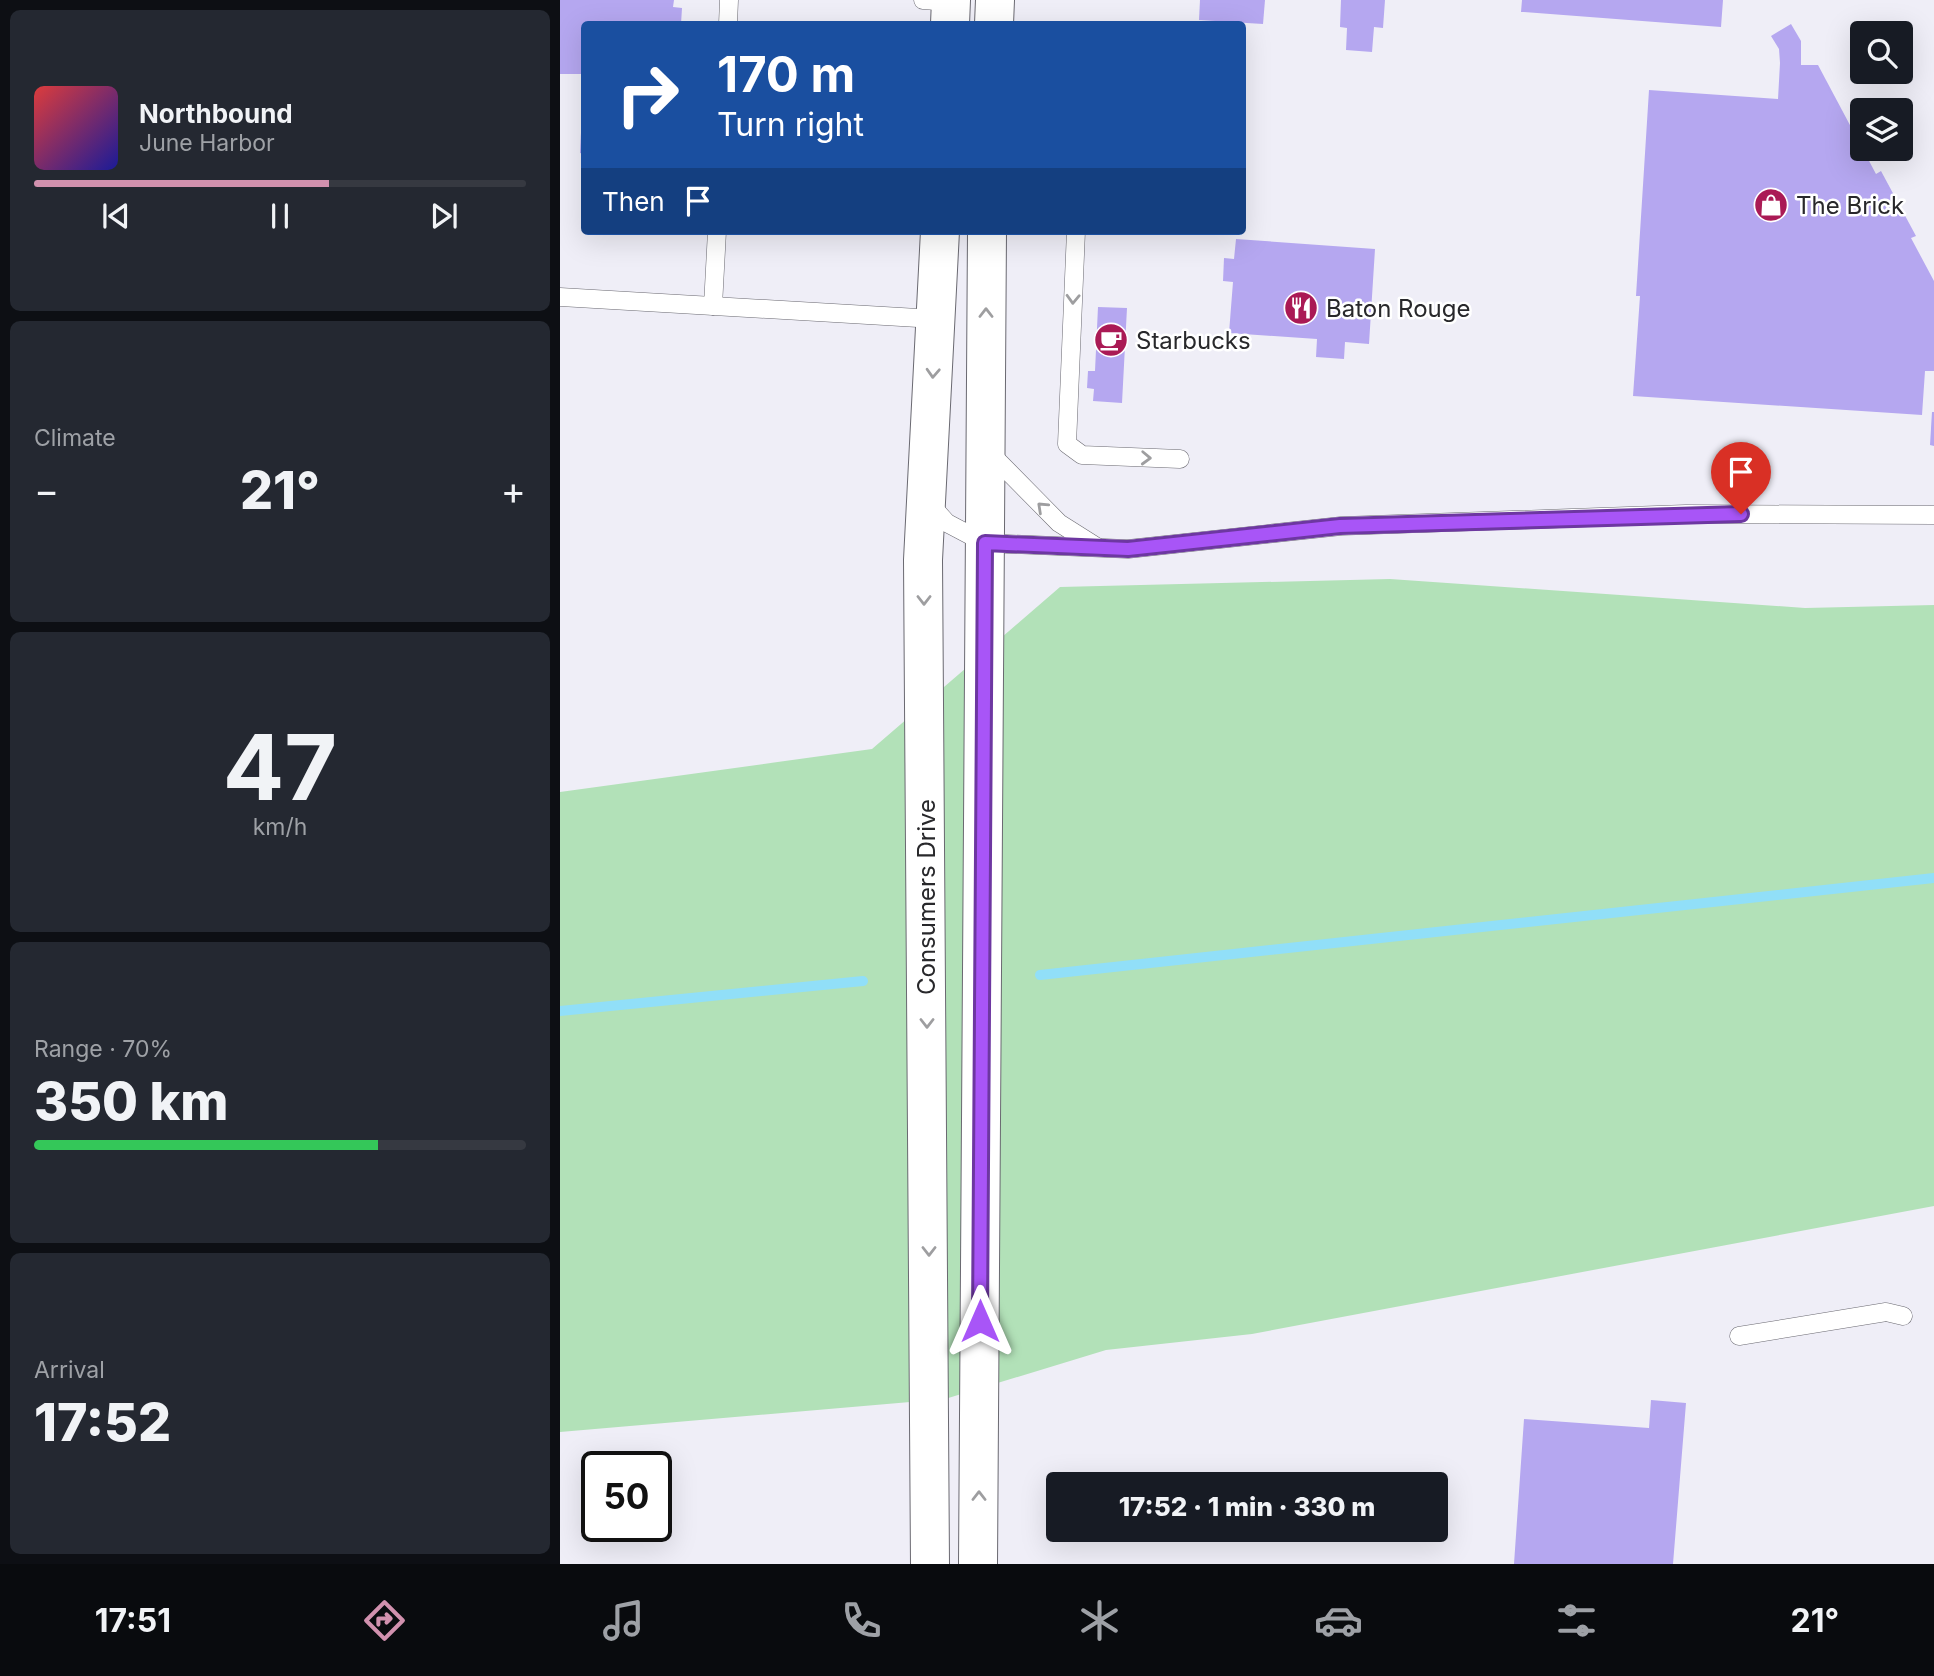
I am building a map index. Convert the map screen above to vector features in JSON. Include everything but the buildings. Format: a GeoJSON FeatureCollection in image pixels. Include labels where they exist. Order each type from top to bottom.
{"type":"FeatureCollection","features":[{"type":"Feature","properties":{"kind":"main road"},"geometry":{"type":"LineString","coordinates":[[995,0],[995,21]]}},
{"type":"Feature","properties":{"kind":"main road","name":"Consumers Drive"},"geometry":{"type":"LineString","coordinates":[[930,1564],[923,560],[940,235]]}},
{"type":"Feature","properties":{"kind":"main road"},"geometry":{"type":"LineString","coordinates":[[978,1564],[987,235]]}},
{"type":"Feature","properties":{"kind":"lane"},"geometry":{"type":"LineString","coordinates":[[728,21],[729,0]]}},
{"type":"Feature","properties":{"kind":"lane"},"geometry":{"type":"LineString","coordinates":[[713,306],[717,235]]}},
{"type":"Feature","properties":{"kind":"lane"},"geometry":{"type":"LineString","coordinates":[[1076,235],[1067,444],[1082,455],[1180,459]]}},
{"type":"Feature","properties":{"kind":"lane"},"geometry":{"type":"LineString","coordinates":[[560,297],[935,319]]}},
{"type":"Feature","properties":{"kind":"lane"},"geometry":{"type":"LineString","coordinates":[[986,449],[1059,523],[1097,547]]}},
{"type":"Feature","properties":{"kind":"lane"},"geometry":{"type":"LineString","coordinates":[[926,501],[947,523],[985,543],[1128,549],[1340,526],[1686,514],[1934,515]]}},
{"type":"Feature","properties":{"kind":"lane"},"geometry":{"type":"LineString","coordinates":[[1739,1336],[1886,1312],[1903,1316]]}},
{"type":"Feature","properties":{"kind":"green space"},"geometry":{"type":"Polygon","coordinates":[[[1390,579],[1805,608],[1934,605],[1934,1206],[1252,1334],[1106,1350],[945,1399],[560,1432],[560,792],[872,749],[1060,587],[1390,579]]]}},
{"type":"Feature","properties":{"kind":"waterway"},"geometry":{"type":"LineString","coordinates":[[1040,975],[1934,878]]}},
{"type":"Feature","properties":{"kind":"waterway"},"geometry":{"type":"LineString","coordinates":[[560,1011],[863,981]]}},
{"type":"Feature","properties":{"kind":"place","name":"The Brick"},"geometry":{"type":"Point","coordinates":[1771,205]}},
{"type":"Feature","properties":{"kind":"place","name":"Baton Rouge"},"geometry":{"type":"Point","coordinates":[1301,308]}},
{"type":"Feature","properties":{"kind":"place","name":"Starbucks"},"geometry":{"type":"Point","coordinates":[1111,340]}},
{"type":"Feature","properties":{"kind":"route"},"geometry":{"type":"LineString","coordinates":[[980,1321],[985,543],[1128,549],[1340,526],[1741,514]]}}]}
